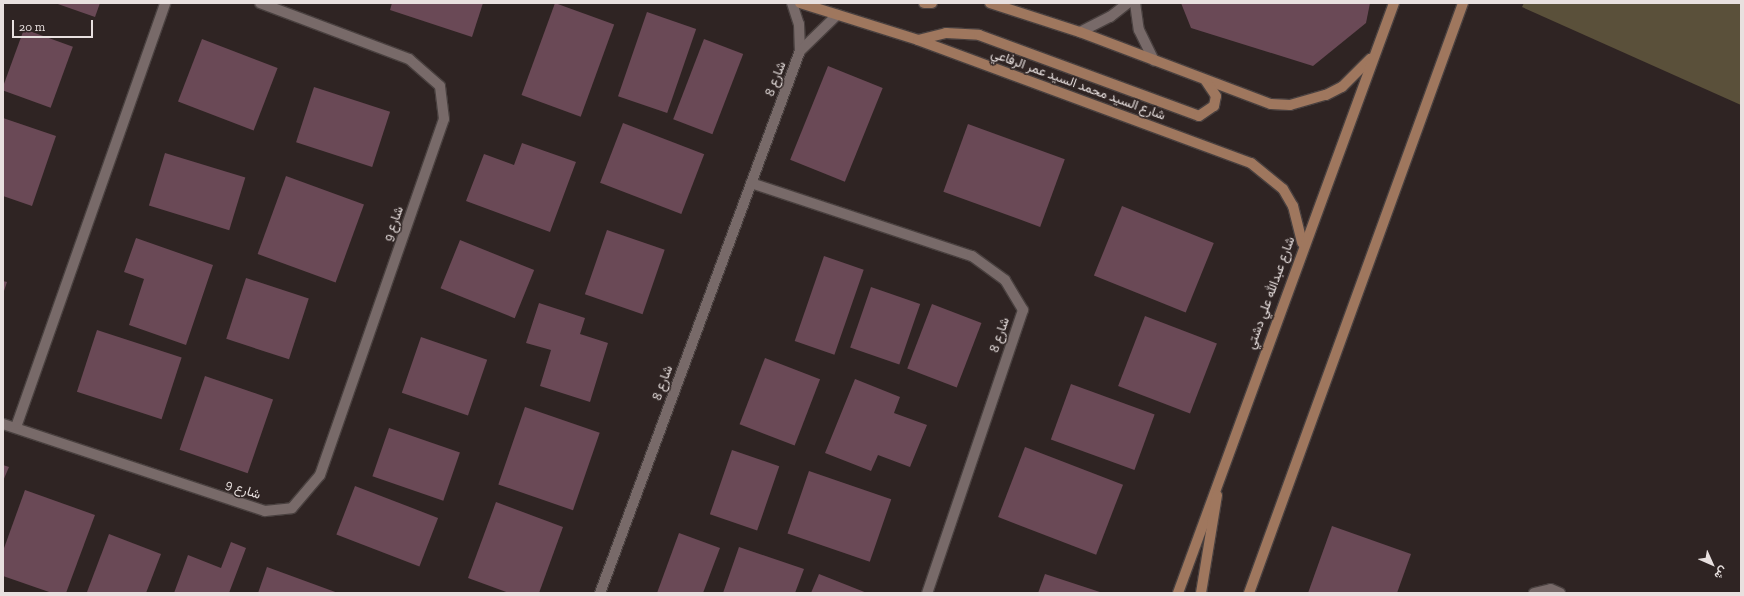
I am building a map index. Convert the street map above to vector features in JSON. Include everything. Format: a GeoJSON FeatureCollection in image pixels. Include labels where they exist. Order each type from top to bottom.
{"type":"FeatureCollection","features":[{"type":"Feature","properties":{"kind":"street"},"geometry":{"type":"LineString","coordinates":[[16,427],[165,3]]}},
{"type":"Feature","properties":{"kind":"street","name":"شارع 9"},"geometry":{"type":"LineString","coordinates":[[3,424],[16,427],[265,511],[292,508],[320,475],[444,118],[440,86],[409,59],[260,3]]}},
{"type":"Feature","properties":{"kind":"street","name":"شارع 8"},"geometry":{"type":"LineString","coordinates":[[600,593],[800,51],[799,24],[792,3]]}},
{"type":"Feature","properties":{"kind":"street","name":"شارع السيد محمد السيد عمر الرفاعي"},"geometry":{"type":"LineString","coordinates":[[800,3],[837,16],[918,40],[1251,162],[1283,189],[1293,206],[1302,245]]}},
{"type":"Feature","properties":{"kind":"street"},"geometry":{"type":"LineString","coordinates":[[924,3],[932,3]]}},
{"type":"Feature","properties":{"kind":"street"},"geometry":{"type":"LineString","coordinates":[[990,3],[1080,32],[1270,104],[1309,101],[1342,87],[1368,62],[1378,46]]}},
{"type":"Feature","properties":{"kind":"street"},"geometry":{"type":"LineString","coordinates":[[1080,32],[1110,17],[1128,3]]}},
{"type":"Feature","properties":{"kind":"street"},"geometry":{"type":"LineString","coordinates":[[1135,3],[1139,30],[1154,61]]}},
{"type":"Feature","properties":{"kind":"street","name":"شارع عبدالله علي دشتي"},"geometry":{"type":"LineString","coordinates":[[1178,593],[1302,245],[1394,3]]}},
{"type":"Feature","properties":{"kind":"street"},"geometry":{"type":"LineString","coordinates":[[1249,593],[1463,3]]}},
{"type":"Feature","properties":{"kind":"street","name":"شارع 8"},"geometry":{"type":"LineString","coordinates":[[800,51],[837,16]]}},
{"type":"Feature","properties":{"kind":"street"},"geometry":{"type":"LineString","coordinates":[[918,40],[946,33],[979,35],[1199,116],[1214,106],[1216,96],[1206,81]]}},
{"type":"Feature","properties":{"kind":"street","name":"شارع 8"},"geometry":{"type":"LineString","coordinates":[[751,182],[972,256],[1005,280],[1022,310],[927,593]]}},
{"type":"Feature","properties":{"kind":"street"},"geometry":{"type":"LineString","coordinates":[[1201,593],[1210,553],[1220,475]]}},
{"type":"Feature","properties":{"kind":"street"},"geometry":{"type":"LineString","coordinates":[[1534,593],[1551,589],[1560,593]]}},
{"type":"Feature","properties":{"kind":"shaded area"},"geometry":{"type":"Polygon","coordinates":[[[1524,3],[1741,3],[1741,105],[1522,7],[1524,3]]]}},
{"type":"Feature","properties":{"kind":"building"},"geometry":{"type":"Polygon","coordinates":[[[55,3],[100,3],[95,17],[55,3]]]}},
{"type":"Feature","properties":{"kind":"building"},"geometry":{"type":"Polygon","coordinates":[[[392,3],[483,3],[472,37],[390,10],[392,3]]]}},
{"type":"Feature","properties":{"kind":"building"},"geometry":{"type":"Polygon","coordinates":[[[555,3],[614,25],[581,117],[521,95],[555,3]]]}},
{"type":"Feature","properties":{"kind":"building"},"geometry":{"type":"Polygon","coordinates":[[[1181,3],[1370,3],[1366,23],[1313,66],[1191,28],[1181,3]]]}},
{"type":"Feature","properties":{"kind":"building"},"geometry":{"type":"Polygon","coordinates":[[[647,12],[696,29],[667,113],[618,96],[647,12]]]}},
{"type":"Feature","properties":{"kind":"building"},"geometry":{"type":"Polygon","coordinates":[[[24,29],[73,47],[51,108],[3,91],[3,87],[24,29]]]}},
{"type":"Feature","properties":{"kind":"building"},"geometry":{"type":"Polygon","coordinates":[[[202,39],[278,68],[254,131],[178,102],[202,39]]]}},
{"type":"Feature","properties":{"kind":"building"},"geometry":{"type":"Polygon","coordinates":[[[704,39],[743,54],[712,134],[673,119],[704,39]]]}},
{"type":"Feature","properties":{"kind":"building"},"geometry":{"type":"Polygon","coordinates":[[[828,66],[883,88],[845,182],[790,160],[828,66]]]}},
{"type":"Feature","properties":{"kind":"building"},"geometry":{"type":"Polygon","coordinates":[[[314,87],[390,112],[372,167],[296,142],[314,87]]]}},
{"type":"Feature","properties":{"kind":"building"},"geometry":{"type":"Polygon","coordinates":[[[3,118],[56,136],[32,206],[3,196],[3,118]]]}},
{"type":"Feature","properties":{"kind":"building"},"geometry":{"type":"Polygon","coordinates":[[[623,123],[704,154],[681,214],[600,183],[623,123]]]}},
{"type":"Feature","properties":{"kind":"building"},"geometry":{"type":"Polygon","coordinates":[[[968,124],[1065,159],[1040,227],[943,192],[968,124]]]}},
{"type":"Feature","properties":{"kind":"building"},"geometry":{"type":"Polygon","coordinates":[[[522,143],[576,162],[550,232],[466,201],[484,154],[514,165],[522,143]]]}},
{"type":"Feature","properties":{"kind":"building"},"geometry":{"type":"Polygon","coordinates":[[[165,153],[245,178],[229,230],[149,206],[165,153]]]}},
{"type":"Feature","properties":{"kind":"building"},"geometry":{"type":"Polygon","coordinates":[[[286,176],[364,204],[336,282],[258,254],[286,176]]]}},
{"type":"Feature","properties":{"kind":"building"},"geometry":{"type":"Polygon","coordinates":[[[1122,206],[1214,243],[1186,313],[1094,276],[1122,206]]]}},
{"type":"Feature","properties":{"kind":"building"},"geometry":{"type":"Polygon","coordinates":[[[607,230],[665,250],[643,314],[585,294],[607,230]]]}},
{"type":"Feature","properties":{"kind":"building"},"geometry":{"type":"Polygon","coordinates":[[[136,238],[213,265],[186,345],[129,325],[144,279],[124,272],[136,238]]]}},
{"type":"Feature","properties":{"kind":"building"},"geometry":{"type":"Polygon","coordinates":[[[460,240],[534,270],[515,318],[441,288],[460,240]]]}},
{"type":"Feature","properties":{"kind":"building"},"geometry":{"type":"Polygon","coordinates":[[[824,256],[864,270],[834,355],[795,341],[824,256]]]}},
{"type":"Feature","properties":{"kind":"building"},"geometry":{"type":"Polygon","coordinates":[[[246,278],[309,298],[289,359],[226,339],[246,278]]]}},
{"type":"Feature","properties":{"kind":"building"},"geometry":{"type":"Polygon","coordinates":[[[3,281],[7,282],[3,294],[3,281]]]}},
{"type":"Feature","properties":{"kind":"building"},"geometry":{"type":"Polygon","coordinates":[[[871,287],[920,304],[899,364],[850,348],[871,287]]]}},
{"type":"Feature","properties":{"kind":"building"},"geometry":{"type":"Polygon","coordinates":[[[539,303],[585,318],[580,334],[608,343],[590,402],[540,386],[551,350],[526,343],[539,303]]]}},
{"type":"Feature","properties":{"kind":"building"},"geometry":{"type":"Polygon","coordinates":[[[932,304],[981,323],[957,387],[907,368],[932,304]]]}},
{"type":"Feature","properties":{"kind":"building"},"geometry":{"type":"Polygon","coordinates":[[[1145,316],[1217,344],[1190,414],[1118,386],[1145,316]]]}},
{"type":"Feature","properties":{"kind":"building"},"geometry":{"type":"Polygon","coordinates":[[[97,330],[182,358],[162,419],[77,392],[97,330]]]}},
{"type":"Feature","properties":{"kind":"building"},"geometry":{"type":"Polygon","coordinates":[[[421,337],[487,360],[468,416],[402,393],[421,337]]]}},
{"type":"Feature","properties":{"kind":"building"},"geometry":{"type":"Polygon","coordinates":[[[765,358],[820,379],[795,445],[740,424],[765,358]]]}},
{"type":"Feature","properties":{"kind":"building"},"geometry":{"type":"Polygon","coordinates":[[[205,376],[273,399],[248,473],[180,450],[205,376]]]}},
{"type":"Feature","properties":{"kind":"building"},"geometry":{"type":"Polygon","coordinates":[[[855,379],[900,397],[894,413],[927,425],[910,467],[878,455],[871,471],[825,453],[855,379]]]}},
{"type":"Feature","properties":{"kind":"building"},"geometry":{"type":"Polygon","coordinates":[[[1071,384],[1155,414],[1134,470],[1051,439],[1071,384]]]}},
{"type":"Feature","properties":{"kind":"building"},"geometry":{"type":"Polygon","coordinates":[[[525,407],[600,433],[573,510],[498,485],[525,407]]]}},
{"type":"Feature","properties":{"kind":"building"},"geometry":{"type":"Polygon","coordinates":[[[389,428],[460,452],[443,501],[372,476],[389,428]]]}},
{"type":"Feature","properties":{"kind":"building"},"geometry":{"type":"Polygon","coordinates":[[[1025,447],[1123,485],[1096,555],[998,517],[1025,447]]]}},
{"type":"Feature","properties":{"kind":"building"},"geometry":{"type":"Polygon","coordinates":[[[732,450],[779,466],[757,531],[710,514],[732,450]]]}},
{"type":"Feature","properties":{"kind":"building"},"geometry":{"type":"Polygon","coordinates":[[[3,465],[9,467],[3,481],[3,465]]]}},
{"type":"Feature","properties":{"kind":"building"},"geometry":{"type":"Polygon","coordinates":[[[809,471],[891,499],[870,562],[788,533],[809,471]]]}},
{"type":"Feature","properties":{"kind":"building"},"geometry":{"type":"Polygon","coordinates":[[[355,486],[438,518],[419,566],[336,535],[355,486]]]}},
{"type":"Feature","properties":{"kind":"building"},"geometry":{"type":"Polygon","coordinates":[[[25,490],[95,515],[66,593],[52,593],[3,576],[3,551],[25,490]]]}},
{"type":"Feature","properties":{"kind":"building"},"geometry":{"type":"Polygon","coordinates":[[[496,502],[563,527],[539,593],[509,593],[468,578],[496,502]]]}},
{"type":"Feature","properties":{"kind":"building"},"geometry":{"type":"Polygon","coordinates":[[[1332,526],[1411,554],[1397,593],[1308,593],[1332,526]]]}},
{"type":"Feature","properties":{"kind":"building"},"geometry":{"type":"Polygon","coordinates":[[[679,533],[720,548],[703,593],[657,593],[679,533]]]}},
{"type":"Feature","properties":{"kind":"building"},"geometry":{"type":"Polygon","coordinates":[[[109,534],[161,554],[146,593],[87,592],[109,534]]]}},
{"type":"Feature","properties":{"kind":"building"},"geometry":{"type":"Polygon","coordinates":[[[231,542],[246,548],[229,593],[174,593],[188,555],[221,568],[231,542]]]}},
{"type":"Feature","properties":{"kind":"building"},"geometry":{"type":"Polygon","coordinates":[[[739,547],[804,569],[795,593],[723,593],[739,547]]]}},
{"type":"Feature","properties":{"kind":"building"},"geometry":{"type":"Polygon","coordinates":[[[267,567],[338,593],[258,593],[267,567]]]}},
{"type":"Feature","properties":{"kind":"building"},"geometry":{"type":"Polygon","coordinates":[[[819,574],[867,593],[811,593],[819,574]]]}},
{"type":"Feature","properties":{"kind":"building"},"geometry":{"type":"Polygon","coordinates":[[[1045,574],[1103,593],[1038,593],[1045,574]]]}}]}
